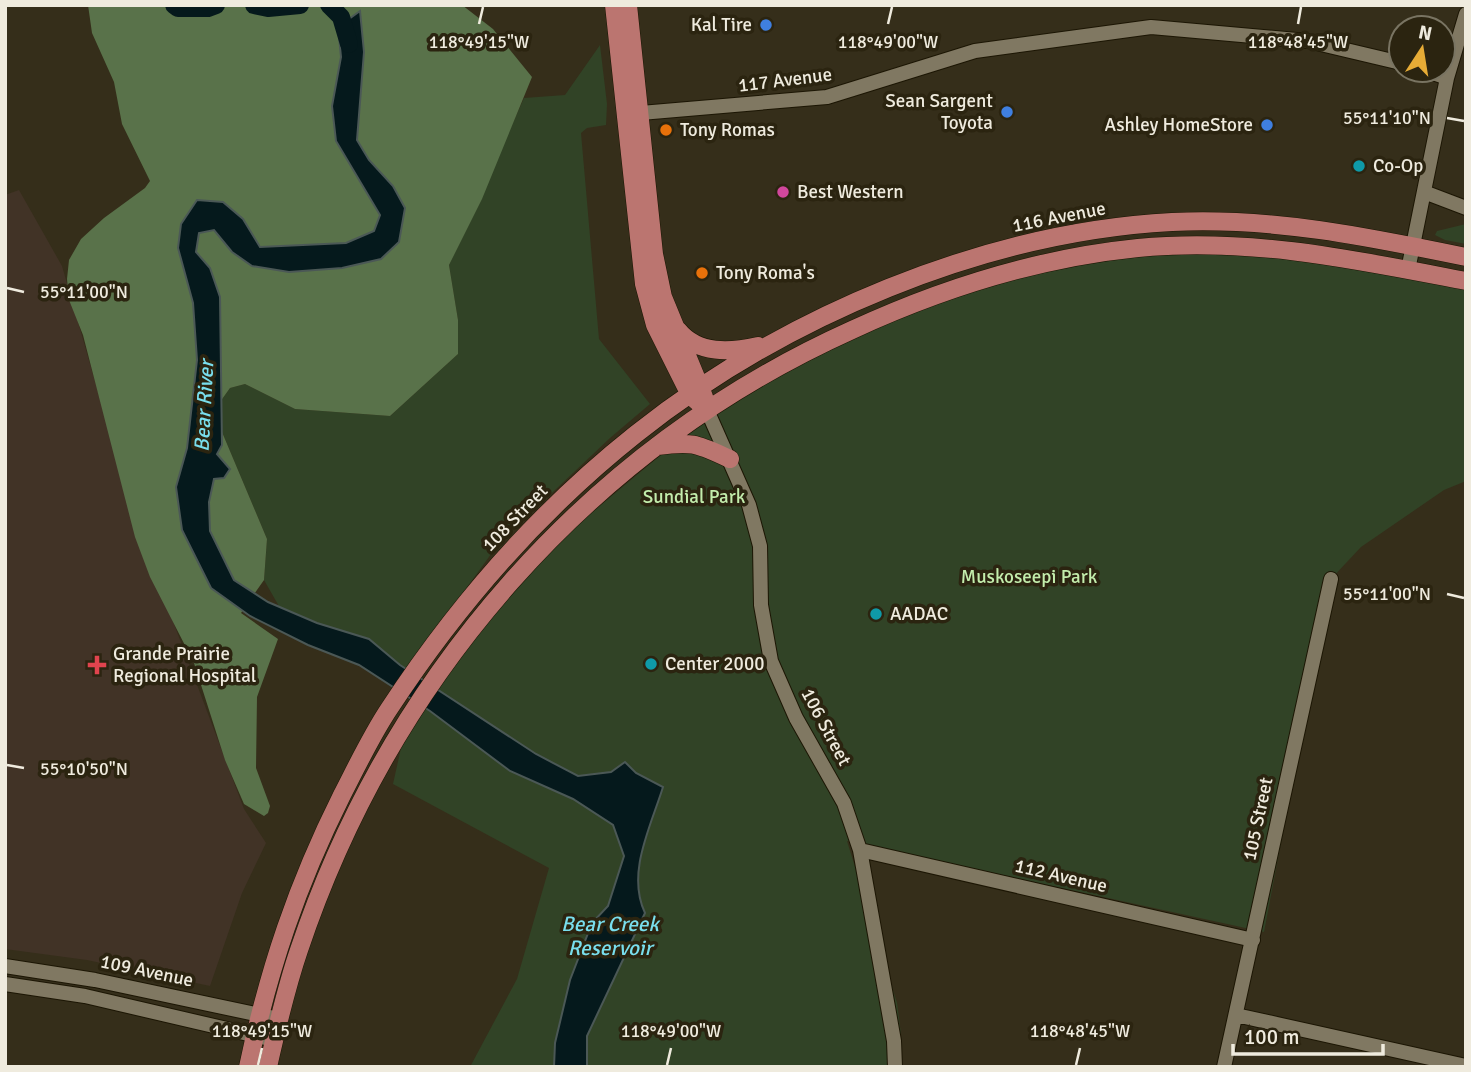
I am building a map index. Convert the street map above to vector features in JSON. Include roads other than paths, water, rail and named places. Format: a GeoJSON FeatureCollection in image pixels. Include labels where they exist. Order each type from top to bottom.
{"type":"FeatureCollection","features":[{"type":"Feature","properties":{"kind":"main road"},"geometry":{"type":"LineString","coordinates":[[614,5],[663,297],[696,391]]}},
{"type":"Feature","properties":{"kind":"main road"},"geometry":{"type":"LineString","coordinates":[[628,5],[631,113],[644,284],[654,325],[707,410],[794,358],[879,317],[989,277],[1066,258],[1141,248],[1222,245],[1302,251],[1466,281]]}},
{"type":"Feature","properties":{"kind":"main road","name":"116 Avenue"},"geometry":{"type":"LineString","coordinates":[[696,391],[775,343],[848,306],[957,263],[1029,243],[1097,230],[1169,222],[1244,222],[1309,229],[1466,257]]}},
{"type":"Feature","properties":{"kind":"main road"},"geometry":{"type":"LineString","coordinates":[[673,325],[682,336],[718,351],[734,352],[775,343]]}},
{"type":"Feature","properties":{"kind":"main road","name":"108 Street"},"geometry":{"type":"LineString","coordinates":[[248,1067],[259,1014],[279,943],[303,880],[338,803],[388,711],[474,593],[537,524],[623,444],[696,391]]}},
{"type":"Feature","properties":{"kind":"main road","name":"108 Street"},"geometry":{"type":"LineString","coordinates":[[268,1067],[291,974],[319,894],[349,825],[405,723],[441,669],[483,614],[553,535],[598,492],[654,446],[707,410]]}},
{"type":"Feature","properties":{"kind":"main road"},"geometry":{"type":"LineString","coordinates":[[654,446],[697,443],[730,459]]}},
{"type":"Feature","properties":{"kind":"street"},"geometry":{"type":"LineString","coordinates":[[1457,44],[1466,14]]}},
{"type":"Feature","properties":{"kind":"street","name":"117 Avenue"},"geometry":{"type":"LineString","coordinates":[[631,113],[827,97],[975,51],[1151,27],[1308,41],[1387,60]]}},
{"type":"Feature","properties":{"kind":"street"},"geometry":{"type":"LineString","coordinates":[[1408,270],[1446,84]]}},
{"type":"Feature","properties":{"kind":"street"},"geometry":{"type":"LineString","coordinates":[[1424,192],[1466,208]]}},
{"type":"Feature","properties":{"kind":"street","name":"106 Street"},"geometry":{"type":"LineString","coordinates":[[707,410],[749,505],[760,546],[761,605],[771,661],[796,718],[844,803],[860,850],[894,1041],[895,1067]]}},
{"type":"Feature","properties":{"kind":"street","name":"105 Street"},"geometry":{"type":"LineString","coordinates":[[1224,1067],[1331,579]]}},
{"type":"Feature","properties":{"kind":"street","name":"112 Avenue"},"geometry":{"type":"LineString","coordinates":[[860,850],[1253,940]]}},
{"type":"Feature","properties":{"kind":"street","name":"109 Avenue"},"geometry":{"type":"LineString","coordinates":[[5,966],[95,979],[279,1019]]}},
{"type":"Feature","properties":{"kind":"street","name":"109 Avenue"},"geometry":{"type":"LineString","coordinates":[[5,985],[85,996],[274,1040]]}},
{"type":"Feature","properties":{"kind":"street"},"geometry":{"type":"LineString","coordinates":[[1236,1015],[1466,1066]]}},
{"type":"Feature","properties":{"kind":"water","name":"Bear Creek Reservoir"},"geometry":{"type":"Polygon","coordinates":[[[360,11],[364,52],[357,140],[369,160],[393,186],[405,208],[399,242],[381,259],[342,268],[289,272],[252,266],[232,252],[214,230],[199,233],[196,252],[210,268],[220,297],[222,445],[217,454],[230,469],[224,478],[214,479],[209,502],[210,531],[234,580],[268,602],[317,623],[369,639],[400,665],[536,754],[578,776],[611,772],[625,762],[636,773],[663,787],[639,866],[640,898],[645,913],[587,1036],[587,1067],[554,1067],[555,1043],[570,980],[592,923],[608,906],[624,856],[613,825],[573,799],[510,771],[430,711],[359,665],[308,645],[250,616],[211,588],[182,530],[176,487],[187,448],[197,360],[193,303],[178,248],[181,224],[197,200],[223,202],[243,219],[260,247],[346,243],[374,231],[380,215],[336,141],[332,106],[341,57],[338,27],[360,11]]]}},
{"type":"Feature","properties":{"kind":"waterway","name":"Bear River"},"geometry":{"type":"LineString","coordinates":[[174,5],[178,8],[208,8],[216,5]]}},
{"type":"Feature","properties":{"kind":"waterway","name":"Bear River"},"geometry":{"type":"LineString","coordinates":[[254,5],[268,8],[300,5]]}},
{"type":"Feature","properties":{"kind":"waterway","name":"Bear River"},"geometry":{"type":"LineString","coordinates":[[329,5],[341,17],[349,44]]}},
{"type":"Feature","properties":{"kind":"place","name":"Kal Tire"},"geometry":{"type":"Point","coordinates":[766,25]}},
{"type":"Feature","properties":{"kind":"place","name":"Sean Sargent Toyota"},"geometry":{"type":"Point","coordinates":[1007,112]}},
{"type":"Feature","properties":{"kind":"place","name":"Ashley HomeStore"},"geometry":{"type":"Point","coordinates":[1267,125]}},
{"type":"Feature","properties":{"kind":"place","name":"Tony Romas"},"geometry":{"type":"Point","coordinates":[666,130]}},
{"type":"Feature","properties":{"kind":"place","name":"Co-Op"},"geometry":{"type":"Point","coordinates":[1359,166]}},
{"type":"Feature","properties":{"kind":"place","name":"Best Western"},"geometry":{"type":"Point","coordinates":[783,192]}},
{"type":"Feature","properties":{"kind":"place","name":"Tony Roma's"},"geometry":{"type":"Point","coordinates":[702,273]}},
{"type":"Feature","properties":{"kind":"place","name":"AADAC"},"geometry":{"type":"Point","coordinates":[876,614]}},
{"type":"Feature","properties":{"kind":"place","name":"Center 2000"},"geometry":{"type":"Point","coordinates":[651,664]}},
{"type":"Feature","properties":{"kind":"place","name":"Grande Prairie Regional Hospital"},"geometry":{"type":"Point","coordinates":[97,665]}},
{"type":"Feature","properties":{"kind":"park label","name":"Sundial Park"},"geometry":{"type":"Point","coordinates":[694,497]}},
{"type":"Feature","properties":{"kind":"park label","name":"Muskoseepi Park"},"geometry":{"type":"Point","coordinates":[1029,577]}}]}
